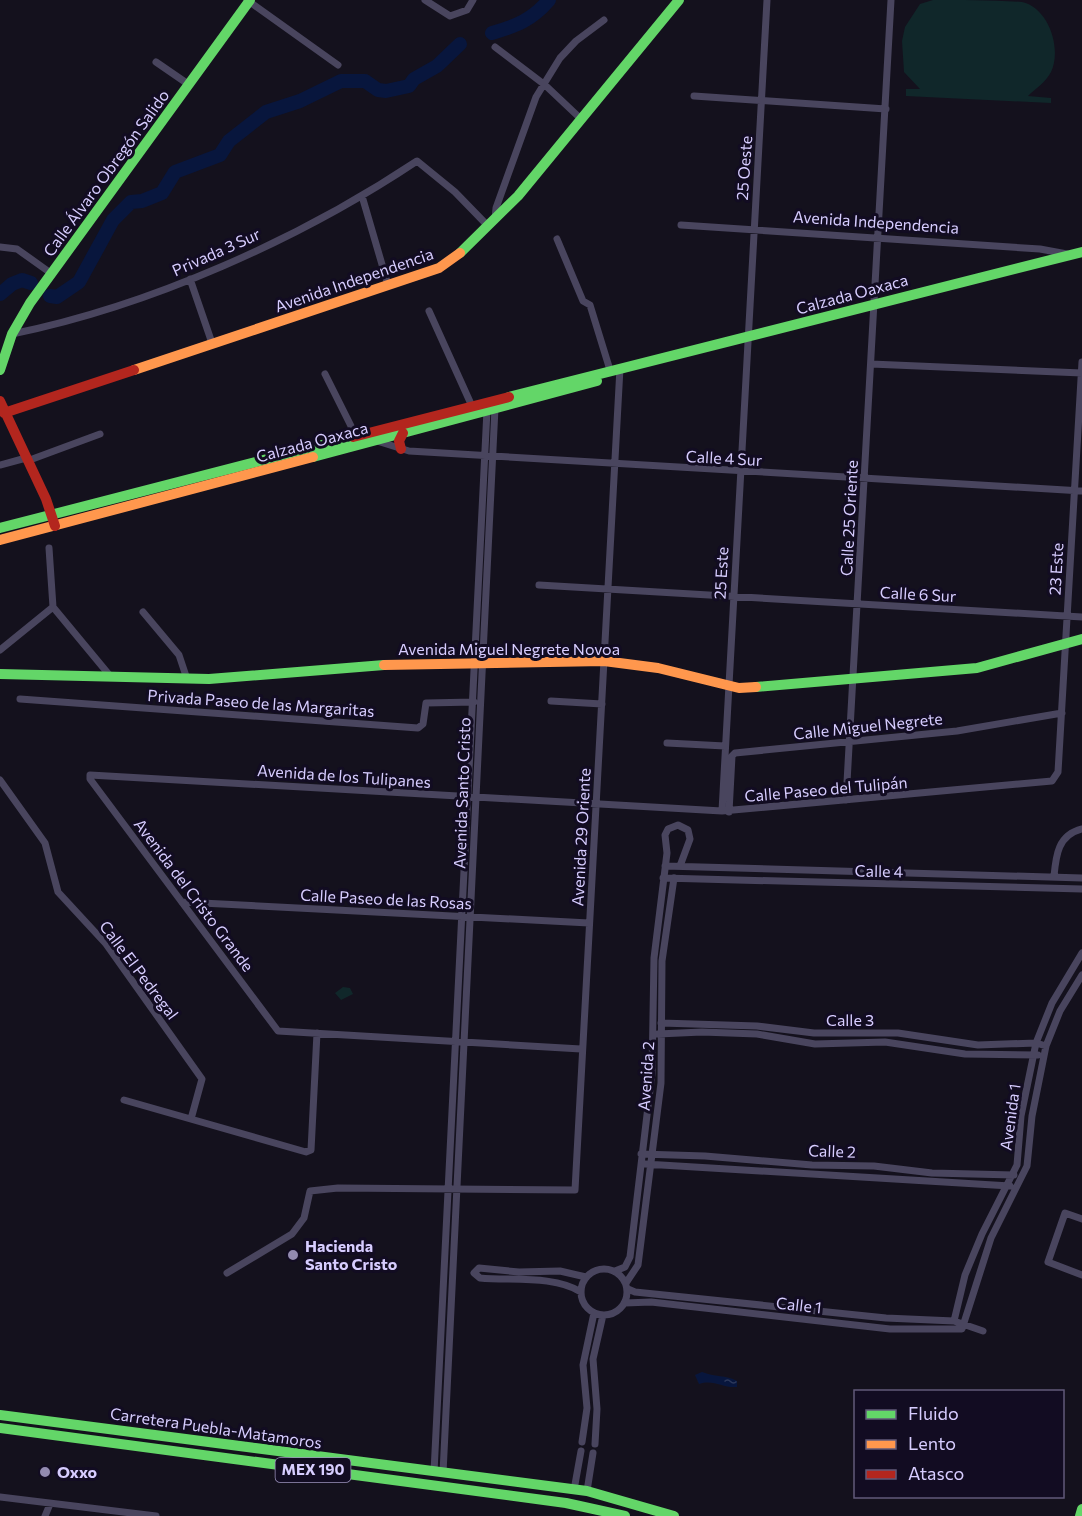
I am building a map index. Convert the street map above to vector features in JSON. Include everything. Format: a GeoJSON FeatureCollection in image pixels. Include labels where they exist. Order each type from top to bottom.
{"type":"FeatureCollection","features":[{"type":"Feature","properties":{"kind":"main road","name":"Calle Álvaro Obregón Salido"},"geometry":{"type":"LineString","coordinates":[[0,370],[12,334],[52,274],[249,0]]}},
{"type":"Feature","properties":{"kind":"main road","name":"Avenida Independencia"},"geometry":{"type":"LineString","coordinates":[[2,414],[439,268],[455,259],[518,196],[679,0]]}},
{"type":"Feature","properties":{"kind":"main road","name":"Calzada Oaxaca"},"geometry":{"type":"LineString","coordinates":[[0,528],[374,436],[471,404],[620,370],[1082,252]]}},
{"type":"Feature","properties":{"kind":"main road","name":"Calzada Oaxaca"},"geometry":{"type":"LineString","coordinates":[[374,436],[403,434],[620,370]]}},
{"type":"Feature","properties":{"kind":"main road"},"geometry":{"type":"LineString","coordinates":[[0,401],[2,414],[27,459],[52,514],[54,526]]}},
{"type":"Feature","properties":{"kind":"main road"},"geometry":{"type":"LineString","coordinates":[[401,449],[399,441],[403,434]]}},
{"type":"Feature","properties":{"kind":"main road","name":"Calzada Oaxaca"},"geometry":{"type":"LineString","coordinates":[[0,540],[352,441]]}},
{"type":"Feature","properties":{"kind":"main road","name":"Avenida Miguel Negrete Novoa"},"geometry":{"type":"LineString","coordinates":[[0,674],[209,679],[368,665],[604,661],[657,668],[729,688],[977,668],[1082,639]]}},
{"type":"Feature","properties":{"kind":"main road","name":"Carretera Puebla-Matamoros"},"geometry":{"type":"LineString","coordinates":[[0,1415],[587,1491],[674,1516]]}},
{"type":"Feature","properties":{"kind":"main road","name":"Carretera Puebla-Matamoros"},"geometry":{"type":"LineString","coordinates":[[0,1428],[566,1503],[625,1516]]}},
{"type":"Feature","properties":{"kind":"main road"},"geometry":{"type":"LineString","coordinates":[[1080,1516],[1082,1509]]}},
{"type":"Feature","properties":{"kind":"street"},"geometry":{"type":"LineString","coordinates":[[249,0],[338,64]]}},
{"type":"Feature","properties":{"kind":"street"},"geometry":{"type":"LineString","coordinates":[[425,0],[450,16],[467,10],[473,0]]}},
{"type":"Feature","properties":{"kind":"street","name":"25 Oeste"},"geometry":{"type":"LineString","coordinates":[[748,337],[767,0]]}},
{"type":"Feature","properties":{"kind":"street","name":"Calle 25 Oriente"},"geometry":{"type":"LineString","coordinates":[[846,800],[891,0]]}},
{"type":"Feature","properties":{"kind":"street"},"geometry":{"type":"LineString","coordinates":[[492,223],[536,98],[560,58],[604,20]]}},
{"type":"Feature","properties":{"kind":"street"},"geometry":{"type":"LineString","coordinates":[[495,47],[545,85],[581,119]]}},
{"type":"Feature","properties":{"kind":"street"},"geometry":{"type":"LineString","coordinates":[[156,62],[188,84]]}},
{"type":"Feature","properties":{"kind":"street"},"geometry":{"type":"LineString","coordinates":[[694,96],[886,109]]}},
{"type":"Feature","properties":{"kind":"street","name":"Privada 3 Sur"},"geometry":{"type":"LineString","coordinates":[[12,334],[82,318],[190,279],[241,257],[362,196],[417,161],[492,223]]}},
{"type":"Feature","properties":{"kind":"street"},"geometry":{"type":"LineString","coordinates":[[362,196],[388,285]]}},
{"type":"Feature","properties":{"kind":"street","name":"Avenida Independencia"},"geometry":{"type":"LineString","coordinates":[[681,225],[1040,249],[1068,254]]}},
{"type":"Feature","properties":{"kind":"street","name":"Avenida 29 Oriente"},"geometry":{"type":"LineString","coordinates":[[458,1190],[575,1190],[620,370],[590,305],[583,301],[557,239]]}},
{"type":"Feature","properties":{"kind":"street"},"geometry":{"type":"LineString","coordinates":[[0,247],[17,249],[29,255],[52,274]]}},
{"type":"Feature","properties":{"kind":"street"},"geometry":{"type":"LineString","coordinates":[[190,279],[212,343]]}},
{"type":"Feature","properties":{"kind":"street"},"geometry":{"type":"LineString","coordinates":[[429,310],[471,404]]}},
{"type":"Feature","properties":{"kind":"street","name":"25 Este"},"geometry":{"type":"LineString","coordinates":[[725,812],[725,746],[748,337]]}},
{"type":"Feature","properties":{"kind":"street","name":"23 Este"},"geometry":{"type":"LineString","coordinates":[[1057,777],[1067,616],[1078,491],[1082,362]]}},
{"type":"Feature","properties":{"kind":"street"},"geometry":{"type":"LineString","coordinates":[[871,364],[1082,373]]}},
{"type":"Feature","properties":{"kind":"street"},"geometry":{"type":"LineString","coordinates":[[324,374],[351,426],[352,441]]}},
{"type":"Feature","properties":{"kind":"street","name":"Avenida Santo Cristo"},"geometry":{"type":"LineString","coordinates":[[439,1473],[438,1403],[471,702],[484,612],[485,526],[491,409]]}},
{"type":"Feature","properties":{"kind":"street"},"geometry":{"type":"LineString","coordinates":[[0,465],[27,459],[100,434]]}},
{"type":"Feature","properties":{"kind":"street","name":"Calle 4 Sur"},"geometry":{"type":"LineString","coordinates":[[374,436],[401,449],[489,456],[1078,491]]}},
{"type":"Feature","properties":{"kind":"street","name":"Avenida Santo Cristo"},"geometry":{"type":"LineString","coordinates":[[439,1473],[447,1404],[458,1190],[480,702],[476,612],[485,526]]}},
{"type":"Feature","properties":{"kind":"street"},"geometry":{"type":"LineString","coordinates":[[49,548],[53,607],[111,676]]}},
{"type":"Feature","properties":{"kind":"street","name":"Calle 6 Sur"},"geometry":{"type":"LineString","coordinates":[[539,585],[1082,617]]}},
{"type":"Feature","properties":{"kind":"street"},"geometry":{"type":"LineString","coordinates":[[0,650],[53,607]]}},
{"type":"Feature","properties":{"kind":"street"},"geometry":{"type":"LineString","coordinates":[[143,612],[179,655],[188,678]]}},
{"type":"Feature","properties":{"kind":"street"},"geometry":{"type":"LineString","coordinates":[[476,612],[484,612]]}},
{"type":"Feature","properties":{"kind":"street","name":"Privada Paseo de las Margaritas"},"geometry":{"type":"LineString","coordinates":[[20,699],[418,728],[423,724],[426,703],[480,702]]}},
{"type":"Feature","properties":{"kind":"street"},"geometry":{"type":"LineString","coordinates":[[551,701],[602,704]]}},
{"type":"Feature","properties":{"kind":"street","name":"Calle Miguel Negrete"},"geometry":{"type":"LineString","coordinates":[[725,812],[732,756],[735,753],[957,731],[1062,713]]}},
{"type":"Feature","properties":{"kind":"street"},"geometry":{"type":"LineString","coordinates":[[667,743],[725,746]]}},
{"type":"Feature","properties":{"kind":"street","name":"Avenida de los Tulipanes"},"geometry":{"type":"LineString","coordinates":[[90,775],[596,804]]}},
{"type":"Feature","properties":{"kind":"street","name":"Avenida del Cristo Grande"},"geometry":{"type":"LineString","coordinates":[[90,775],[90,779],[278,1031],[317,1033]]}},
{"type":"Feature","properties":{"kind":"street","name":"Calle Paseo del Tulipán"},"geometry":{"type":"LineString","coordinates":[[596,804],[725,812],[1052,781],[1057,777]]}},
{"type":"Feature","properties":{"kind":"street","name":"Calle El Pedregal"},"geometry":{"type":"LineString","coordinates":[[0,780],[45,843],[58,892],[106,944],[202,1079],[191,1119]]}},
{"type":"Feature","properties":{"kind":"street","name":"Avenida 2"},"geometry":{"type":"LineString","coordinates":[[615,1271],[625,1267],[630,1257],[639,1164],[652,1073],[654,958],[665,866],[666,835],[668,829],[678,825],[688,830],[690,839],[680,866]]}},
{"type":"Feature","properties":{"kind":"street"},"geometry":{"type":"LineString","coordinates":[[1054,876],[1055,858],[1062,841],[1068,835],[1082,829]]}},
{"type":"Feature","properties":{"kind":"street","name":"Calle 4"},"geometry":{"type":"LineString","coordinates":[[665,866],[1082,878]]}},
{"type":"Feature","properties":{"kind":"street"},"geometry":{"type":"LineString","coordinates":[[923,874],[923,885]]}},
{"type":"Feature","properties":{"kind":"street"},"geometry":{"type":"LineString","coordinates":[[663,878],[674,878]]}},
{"type":"Feature","properties":{"kind":"street","name":"Calle 4"},"geometry":{"type":"LineString","coordinates":[[674,878],[1082,889]]}},
{"type":"Feature","properties":{"kind":"street","name":"Avenida 2"},"geometry":{"type":"LineString","coordinates":[[627,1286],[638,1265],[649,1163],[661,1083],[662,961],[674,878]]}},
{"type":"Feature","properties":{"kind":"street","name":"Calle Paseo de las Rosas"},"geometry":{"type":"LineString","coordinates":[[182,902],[589,923]]}},
{"type":"Feature","properties":{"kind":"street","name":"Avenida 1"},"geometry":{"type":"LineString","coordinates":[[954,1321],[965,1275],[982,1234],[1013,1174],[1020,1152],[1021,1116],[1036,1043],[1052,1003],[1082,953]]}},
{"type":"Feature","properties":{"kind":"street","name":"Avenida 1"},"geometry":{"type":"LineString","coordinates":[[964,1322],[988,1247],[1022,1179],[1030,1153],[1030,1128],[1046,1046],[1060,1011],[1082,975]]}},
{"type":"Feature","properties":{"kind":"street","name":"Calle 3"},"geometry":{"type":"LineString","coordinates":[[653,1024],[713,1023],[840,1033],[897,1033],[978,1045],[1036,1043],[1046,1046]]}},
{"type":"Feature","properties":{"kind":"street"},"geometry":{"type":"LineString","coordinates":[[124,1100],[306,1152],[310,1150],[317,1033],[581,1049]]}},
{"type":"Feature","properties":{"kind":"street"},"geometry":{"type":"LineString","coordinates":[[840,1033],[840,1042]]}},
{"type":"Feature","properties":{"kind":"street","name":"Calle 3"},"geometry":{"type":"LineString","coordinates":[[653,1034],[757,1034],[815,1044],[885,1042],[965,1054],[1034,1053],[1043,1056]]}},
{"type":"Feature","properties":{"kind":"street","name":"Calle 2"},"geometry":{"type":"LineString","coordinates":[[641,1154],[705,1155],[812,1165],[874,1166],[932,1173],[1013,1174],[1022,1179]]}},
{"type":"Feature","properties":{"kind":"street","name":"Calle 2"},"geometry":{"type":"LineString","coordinates":[[639,1164],[812,1175],[871,1176],[935,1183],[1008,1185],[1017,1189]]}},
{"type":"Feature","properties":{"kind":"street"},"geometry":{"type":"LineString","coordinates":[[812,1165],[812,1175]]}},
{"type":"Feature","properties":{"kind":"street"},"geometry":{"type":"LineString","coordinates":[[449,1180],[458,1180]]}},
{"type":"Feature","properties":{"kind":"street"},"geometry":{"type":"LineString","coordinates":[[227,1273],[292,1234],[304,1218],[310,1191],[338,1188],[458,1190]]}},
{"type":"Feature","properties":{"kind":"street"},"geometry":{"type":"LineString","coordinates":[[1082,1219],[1065,1213],[1048,1262],[1082,1275]]}},
{"type":"Feature","properties":{"kind":"street"},"geometry":{"type":"LineString","coordinates":[[581,1292],[570,1285],[551,1281],[480,1278],[474,1273],[479,1268],[519,1272],[560,1271],[586,1277]]}},
{"type":"Feature","properties":{"kind":"street"},"geometry":{"type":"LineString","coordinates":[[600,1269],[615,1271],[627,1286],[625,1303],[617,1312],[603,1315],[594,1313],[586,1307],[581,1292],[586,1277],[600,1269]]}},
{"type":"Feature","properties":{"kind":"street","name":"Calle 1"},"geometry":{"type":"LineString","coordinates":[[627,1286],[635,1293],[886,1318],[964,1322],[983,1331]]}},
{"type":"Feature","properties":{"kind":"street","name":"Calle 1"},"geometry":{"type":"LineString","coordinates":[[625,1303],[651,1302],[890,1329],[958,1331],[964,1322]]}},
{"type":"Feature","properties":{"kind":"street"},"geometry":{"type":"LineString","coordinates":[[790,1318],[791,1308]]}},
{"type":"Feature","properties":{"kind":"street"},"geometry":{"type":"LineString","coordinates":[[582,1442],[587,1408],[583,1365],[594,1313]]}},
{"type":"Feature","properties":{"kind":"street"},"geometry":{"type":"LineString","coordinates":[[595,1444],[597,1409],[593,1359],[603,1315]]}},
{"type":"Feature","properties":{"kind":"street"},"geometry":{"type":"LineString","coordinates":[[438,1403],[447,1404]]}},
{"type":"Feature","properties":{"kind":"street"},"geometry":{"type":"LineString","coordinates":[[574,1490],[581,1451]]}},
{"type":"Feature","properties":{"kind":"street"},"geometry":{"type":"LineString","coordinates":[[587,1491],[593,1453]]}},
{"type":"Feature","properties":{"kind":"street"},"geometry":{"type":"LineString","coordinates":[[0,1497],[156,1516]]}},
{"type":"Feature","properties":{"kind":"street"},"geometry":{"type":"LineString","coordinates":[[45,1516],[50,1504]]}},
{"type":"Feature","properties":{"kind":"green space"},"geometry":{"type":"Polygon","coordinates":[[[933,0],[1022,2],[1039,12],[1046,21],[1054,41],[1054,63],[1046,79],[1028,96],[1051,98],[1051,103],[906,96],[906,89],[920,89],[904,72],[902,41],[905,27],[920,4],[933,0]]]}},
{"type":"Feature","properties":{"kind":"green space"},"geometry":{"type":"Polygon","coordinates":[[[343,987],[350,988],[353,994],[341,1000],[335,993],[343,987]]]}},
{"type":"Feature","properties":{"kind":"water"},"geometry":{"type":"Polygon","coordinates":[[[702,1372],[733,1379],[737,1381],[737,1387],[709,1382],[699,1384],[695,1375],[702,1372]]]}},
{"type":"Feature","properties":{"kind":"waterway"},"geometry":{"type":"LineString","coordinates":[[492,33],[523,21],[536,13],[549,0]]}},
{"type":"Feature","properties":{"kind":"waterway"},"geometry":{"type":"LineString","coordinates":[[50,296],[57,297],[79,282],[113,220],[131,202],[142,201],[162,193],[175,172],[220,155],[229,141],[266,112],[300,101],[341,81],[365,81],[378,90],[386,91],[409,86],[414,79],[437,66],[460,44]]}},
{"type":"Feature","properties":{"kind":"waterway"},"geometry":{"type":"LineString","coordinates":[[0,294],[12,284],[22,280],[31,283]]}},
{"type":"Feature","properties":{"kind":"traffic: fast"},"geometry":{"type":"LineString","coordinates":[[0,370],[12,334],[30,303],[250,0]]}},
{"type":"Feature","properties":{"kind":"traffic: fast"},"geometry":{"type":"LineString","coordinates":[[460,253],[518,196],[679,0]]}},
{"type":"Feature","properties":{"kind":"traffic: fast"},"geometry":{"type":"LineString","coordinates":[[509,397],[1082,252]]}},
{"type":"Feature","properties":{"kind":"traffic: fast"},"geometry":{"type":"LineString","coordinates":[[313,457],[597,381]]}},
{"type":"Feature","properties":{"kind":"traffic: fast"},"geometry":{"type":"LineString","coordinates":[[0,528],[353,437]]}},
{"type":"Feature","properties":{"kind":"traffic: fast"},"geometry":{"type":"LineString","coordinates":[[756,687],[977,668],[1082,639]]}},
{"type":"Feature","properties":{"kind":"traffic: fast"},"geometry":{"type":"LineString","coordinates":[[0,674],[209,679],[384,665]]}},
{"type":"Feature","properties":{"kind":"traffic: fast"},"geometry":{"type":"LineString","coordinates":[[0,1415],[587,1491],[674,1516]]}},
{"type":"Feature","properties":{"kind":"traffic: fast"},"geometry":{"type":"LineString","coordinates":[[0,1428],[566,1503],[625,1516]]}},
{"type":"Feature","properties":{"kind":"traffic: fast"},"geometry":{"type":"LineString","coordinates":[[1080,1516],[1082,1509]]}},
{"type":"Feature","properties":{"kind":"traffic: slow"},"geometry":{"type":"LineString","coordinates":[[134,370],[439,268],[460,253]]}},
{"type":"Feature","properties":{"kind":"traffic: slow"},"geometry":{"type":"LineString","coordinates":[[0,540],[313,457]]}},
{"type":"Feature","properties":{"kind":"traffic: slow"},"geometry":{"type":"LineString","coordinates":[[384,665],[604,661],[658,668],[739,688],[756,687]]}},
{"type":"Feature","properties":{"kind":"traffic: jam"},"geometry":{"type":"LineString","coordinates":[[4,413],[134,370]]}},
{"type":"Feature","properties":{"kind":"traffic: jam"},"geometry":{"type":"LineString","coordinates":[[353,437],[509,397]]}},
{"type":"Feature","properties":{"kind":"traffic: jam"},"geometry":{"type":"LineString","coordinates":[[0,401],[46,499],[55,526]]}},
{"type":"Feature","properties":{"kind":"traffic: jam"},"geometry":{"type":"LineString","coordinates":[[401,449],[399,441],[403,433]]}},
{"type":"Feature","properties":{"kind":"place","name":"Hacienda Santo Cristo"},"geometry":{"type":"Point","coordinates":[293,1255]}},
{"type":"Feature","properties":{"kind":"place","name":"Oxxo"},"geometry":{"type":"Point","coordinates":[45,1472]}}]}
